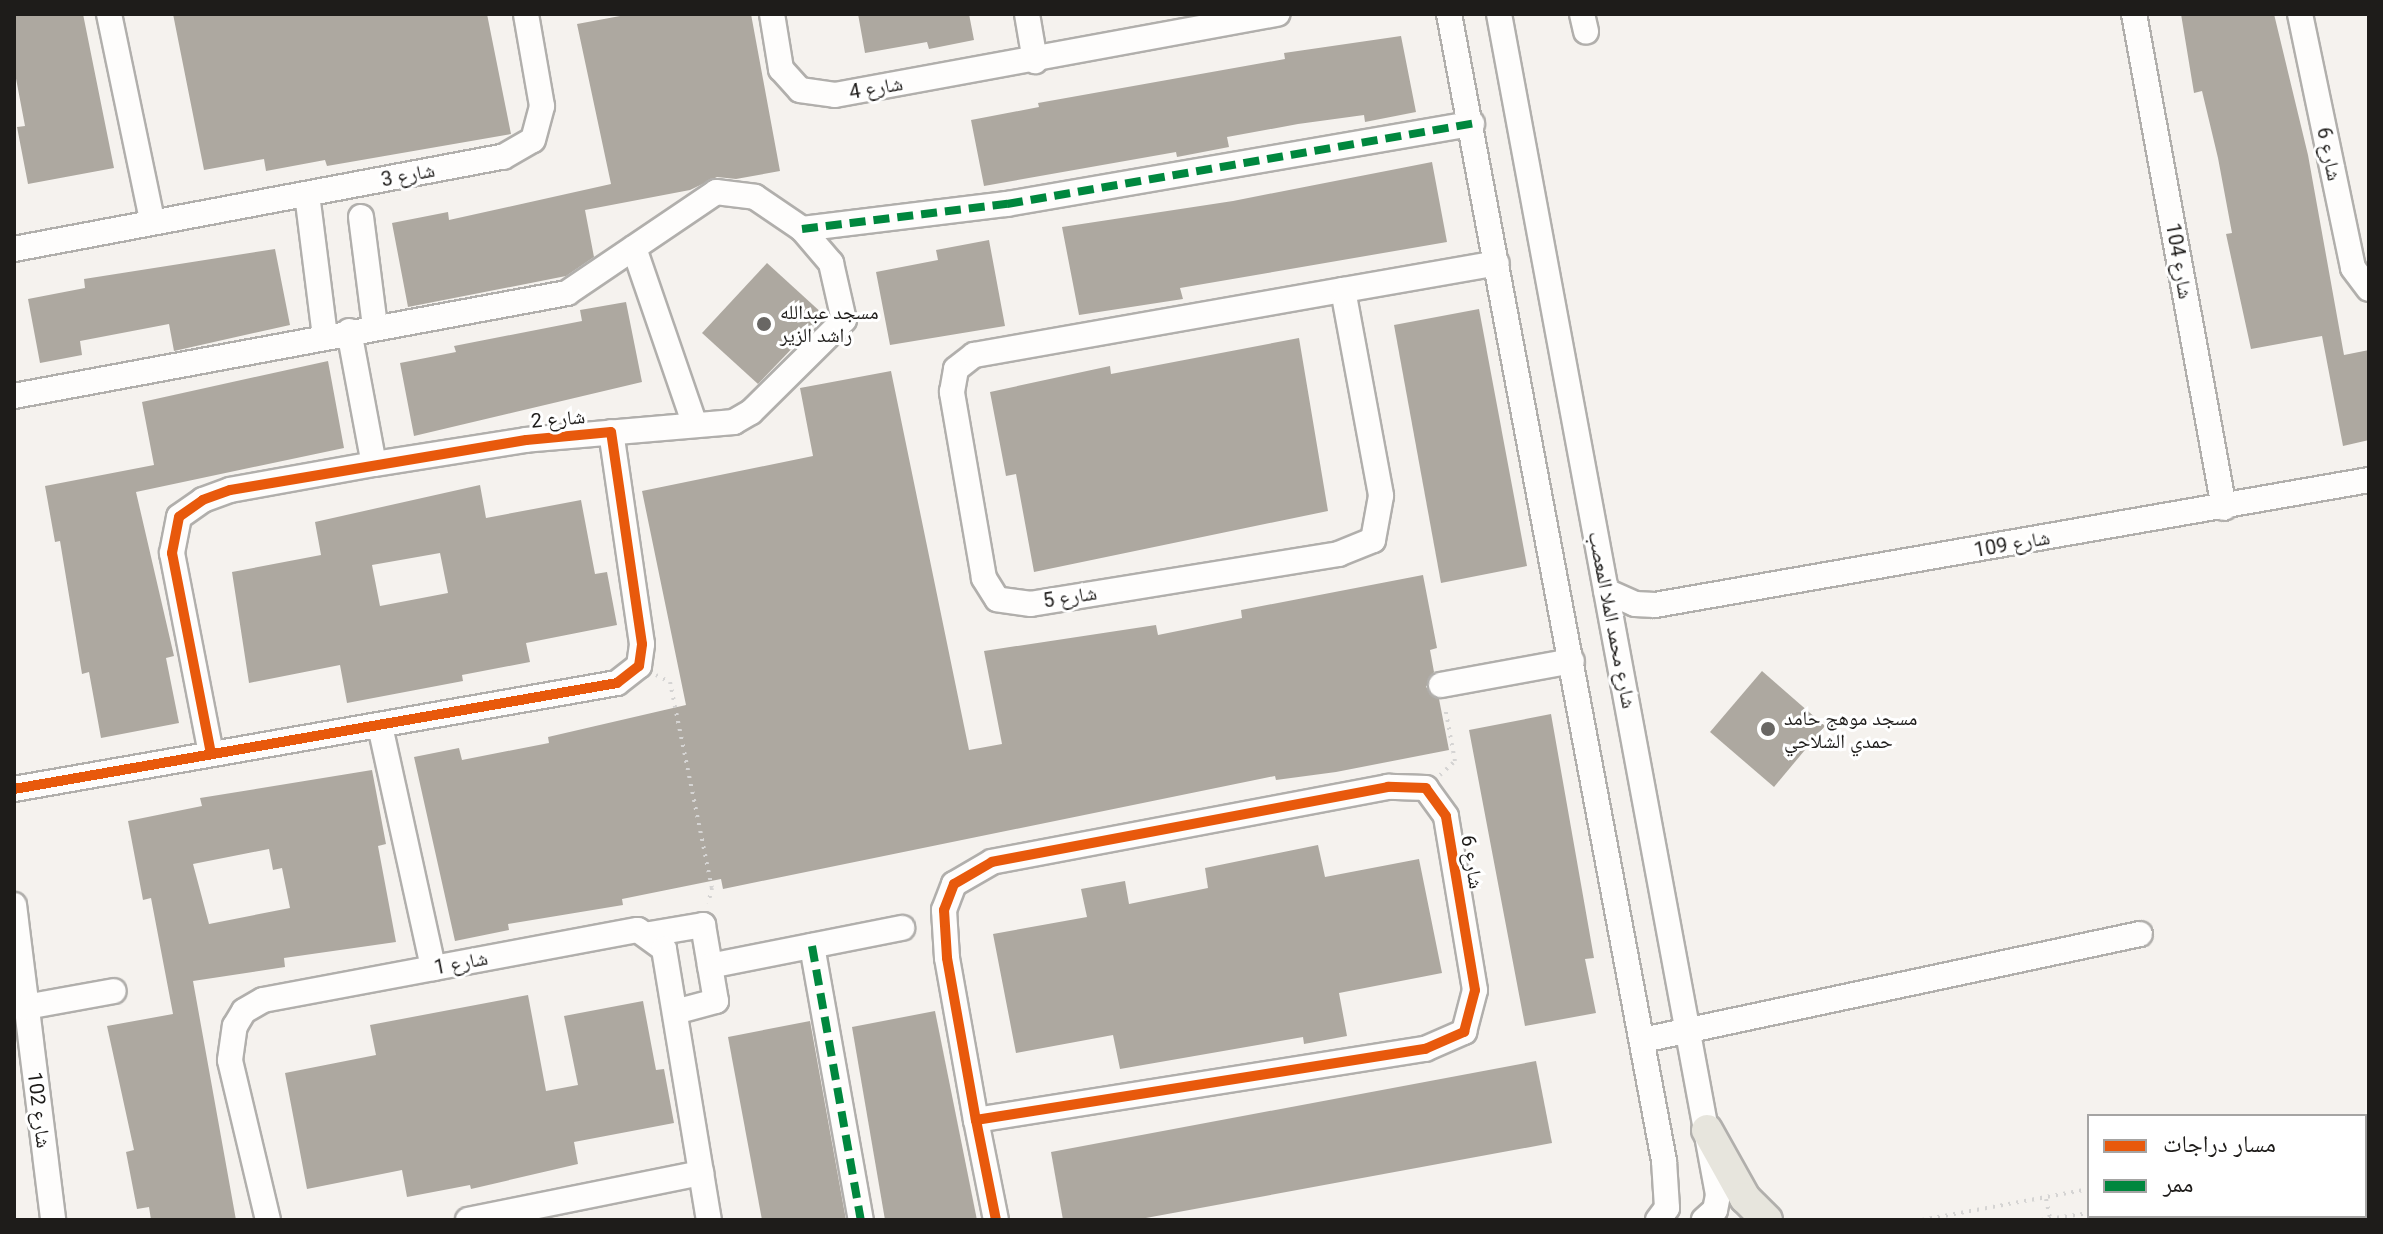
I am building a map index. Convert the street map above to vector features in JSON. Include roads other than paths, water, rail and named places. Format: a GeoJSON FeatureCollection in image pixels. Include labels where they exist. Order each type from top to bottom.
{"type":"FeatureCollection","features":[{"type":"Feature","properties":{"kind":"main road"},"geometry":{"type":"LineString","coordinates":[[1707,1130],[1745,1198],[1767,1220]]}},
{"type":"Feature","properties":{"kind":"street"},"geometry":{"type":"LineString","coordinates":[[109,14],[152,219]]}},
{"type":"Feature","properties":{"kind":"street","name":"شارع 3"},"geometry":{"type":"LineString","coordinates":[[14,249],[152,219],[503,157],[533,140],[542,106],[526,14]]}},
{"type":"Feature","properties":{"kind":"street","name":"شارع 4"},"geometry":{"type":"LineString","coordinates":[[772,14],[781,69],[800,90],[835,95],[1035,61],[1278,14]]}},
{"type":"Feature","properties":{"kind":"street"},"geometry":{"type":"LineString","coordinates":[[1027,14],[1035,61]]}},
{"type":"Feature","properties":{"kind":"street"},"geometry":{"type":"LineString","coordinates":[[1449,14],[1643,1040],[1668,1193],[1667,1208],[1658,1220]]}},
{"type":"Feature","properties":{"kind":"street","name":"شارع محمد الملا المعصب"},"geometry":{"type":"LineString","coordinates":[[1499,14],[1707,1130],[1718,1195],[1715,1210],[1704,1220]]}},
{"type":"Feature","properties":{"kind":"street","name":"شارع 104"},"geometry":{"type":"LineString","coordinates":[[2134,14],[2224,508]]}},
{"type":"Feature","properties":{"kind":"street","name":"شارع 6"},"geometry":{"type":"LineString","coordinates":[[2300,14],[2353,268],[2369,289]]}},
{"type":"Feature","properties":{"kind":"street"},"geometry":{"type":"LineString","coordinates":[[802,229],[1007,204],[1472,124]]}},
{"type":"Feature","properties":{"kind":"street"},"geometry":{"type":"LineString","coordinates":[[14,396],[337,333],[567,293],[716,192],[755,197],[802,229],[831,263],[844,320],[751,412],[734,422],[694,422],[611,432]]}},
{"type":"Feature","properties":{"kind":"street"},"geometry":{"type":"LineString","coordinates":[[307,194],[337,333],[374,464]]}},
{"type":"Feature","properties":{"kind":"street"},"geometry":{"type":"LineString","coordinates":[[361,217],[375,326]]}},
{"type":"Feature","properties":{"kind":"street"},"geometry":{"type":"LineString","coordinates":[[634,248],[694,422]]}},
{"type":"Feature","properties":{"kind":"street","name":"شارع 5"},"geometry":{"type":"LineString","coordinates":[[1343,290],[1381,496],[1373,540],[1339,554],[1047,601],[997,599],[982,563],[952,392],[956,369],[974,355],[1343,290],[1497,263]]}},
{"type":"Feature","properties":{"kind":"street","name":"شارع 2"},"geometry":{"type":"LineString","coordinates":[[211,753],[172,553],[179,517],[203,500],[230,490],[374,464],[611,432],[642,644],[639,666],[617,683],[380,726]]}},
{"type":"Feature","properties":{"kind":"street","name":"شارع 109"},"geometry":{"type":"LineString","coordinates":[[1606,591],[1635,604],[1655,605],[2224,508],[2369,480]]}},
{"type":"Feature","properties":{"kind":"street"},"geometry":{"type":"LineString","coordinates":[[1616,643],[1637,616],[1655,605]]}},
{"type":"Feature","properties":{"kind":"street"},"geometry":{"type":"LineString","coordinates":[[1441,685],[1572,661]]}},
{"type":"Feature","properties":{"kind":"street"},"geometry":{"type":"LineString","coordinates":[[14,789],[380,726],[433,968]]}},
{"type":"Feature","properties":{"kind":"street","name":"شارع 6"},"geometry":{"type":"LineString","coordinates":[[1388,787],[1426,788],[1446,816],[1475,990],[1464,1032],[1425,1049],[976,1120],[944,910],[954,884],[972,869],[1388,787]]}},
{"type":"Feature","properties":{"kind":"street","name":"شارع 102"},"geometry":{"type":"LineString","coordinates":[[14,905],[53,1220]]}},
{"type":"Feature","properties":{"kind":"street","name":"شارع 1"},"geometry":{"type":"LineString","coordinates":[[268,1220],[230,1060],[235,1026],[244,1011],[263,1000],[638,930],[650,934],[703,925],[710,966]]}},
{"type":"Feature","properties":{"kind":"street"},"geometry":{"type":"LineString","coordinates":[[675,1012],[716,1001],[710,966],[902,928]]}},
{"type":"Feature","properties":{"kind":"street"},"geometry":{"type":"LineString","coordinates":[[650,934],[664,949],[709,1220]]}},
{"type":"Feature","properties":{"kind":"street"},"geometry":{"type":"LineString","coordinates":[[1643,1040],[2140,934]]}},
{"type":"Feature","properties":{"kind":"street"},"geometry":{"type":"LineString","coordinates":[[812,946],[861,1220]]}},
{"type":"Feature","properties":{"kind":"street"},"geometry":{"type":"LineString","coordinates":[[26,1007],[114,991]]}},
{"type":"Feature","properties":{"kind":"street"},"geometry":{"type":"LineString","coordinates":[[976,1120],[996,1220]]}},
{"type":"Feature","properties":{"kind":"street"},"geometry":{"type":"LineString","coordinates":[[468,1220],[701,1173]]}},
{"type":"Feature","properties":{"kind":"place","name":"مسجد عبدالله راشد الزير"},"geometry":{"type":"Point","coordinates":[764,324]}},
{"type":"Feature","properties":{"kind":"place","name":"مسجد موهج حامد حمدي الشلاحي"},"geometry":{"type":"Point","coordinates":[1768,729]}}]}
